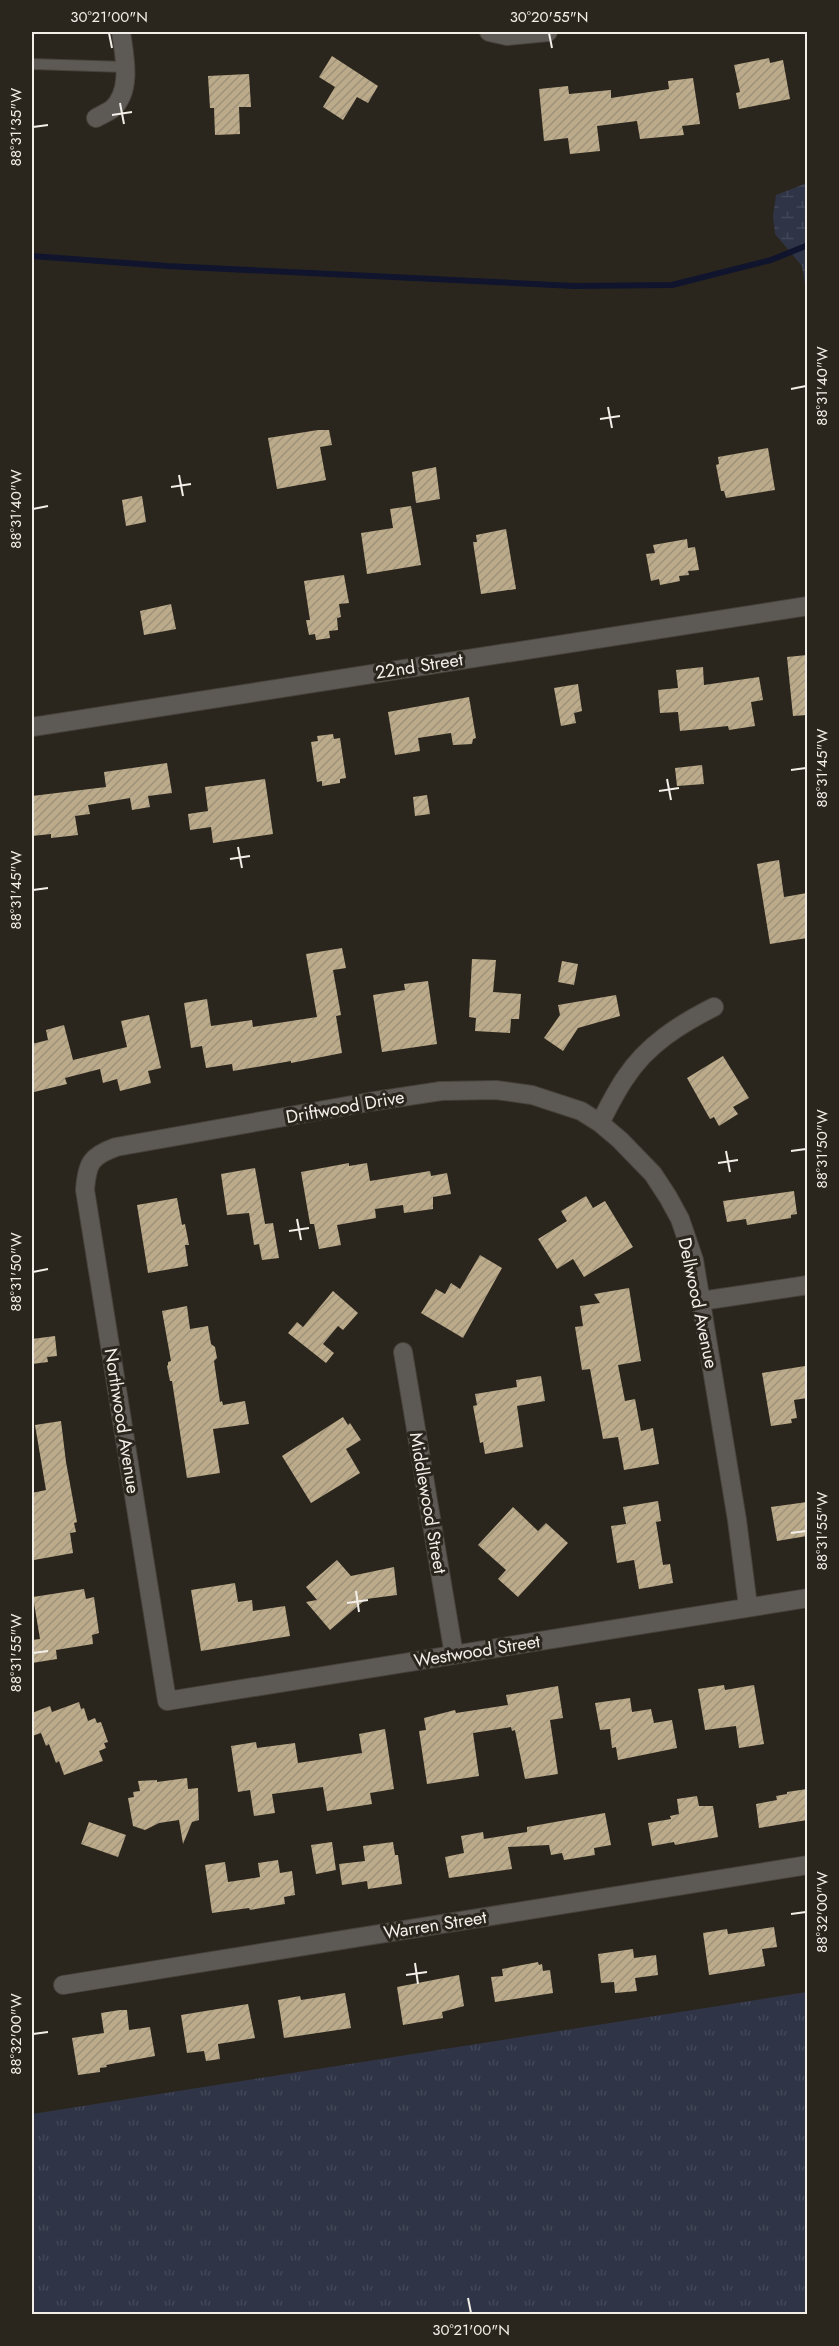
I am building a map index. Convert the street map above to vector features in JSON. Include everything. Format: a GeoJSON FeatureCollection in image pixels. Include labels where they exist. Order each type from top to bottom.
{"type":"FeatureCollection","features":[{"type":"Feature","properties":{"kind":"street"},"geometry":{"type":"LineString","coordinates":[[96,118],[117,104],[123,88],[125,67],[121,32]]}},
{"type":"Feature","properties":{"kind":"street"},"geometry":{"type":"LineString","coordinates":[[489,32],[507,36],[548,32]]}},
{"type":"Feature","properties":{"kind":"street","name":"22nd Street"},"geometry":{"type":"LineString","coordinates":[[32,727],[807,606]]}},
{"type":"Feature","properties":{"kind":"street"},"geometry":{"type":"LineString","coordinates":[[600,1123],[626,1076],[647,1052],[668,1034],[714,1007]]}},
{"type":"Feature","properties":{"kind":"street","name":"Driftwood Drive"},"geometry":{"type":"LineString","coordinates":[[90,1161],[116,1147],[369,1102],[459,1090],[496,1090],[532,1095],[581,1111],[600,1123]]}},
{"type":"Feature","properties":{"kind":"street","name":"Dellwood Avenue"},"geometry":{"type":"LineString","coordinates":[[600,1123],[653,1174],[680,1220],[694,1260],[737,1521],[748,1606]]}},
{"type":"Feature","properties":{"kind":"street","name":"Northwood Avenue"},"geometry":{"type":"LineString","coordinates":[[90,1161],[85,1190],[163,1681]]}},
{"type":"Feature","properties":{"kind":"street"},"geometry":{"type":"LineString","coordinates":[[701,1301],[807,1285]]}},
{"type":"Feature","properties":{"kind":"street","name":"Middlewood Street"},"geometry":{"type":"LineString","coordinates":[[403,1352],[454,1655]]}},
{"type":"Feature","properties":{"kind":"street","name":"Westwood Street"},"geometry":{"type":"LineString","coordinates":[[163,1681],[167,1701],[807,1598]]}},
{"type":"Feature","properties":{"kind":"street","name":"Warren Street"},"geometry":{"type":"LineString","coordinates":[[63,1985],[807,1865]]}},
{"type":"Feature","properties":{"kind":"lane"},"geometry":{"type":"LineString","coordinates":[[32,64],[125,67]]}},
{"type":"Feature","properties":{"kind":"green space"},"geometry":{"type":"Polygon","coordinates":[[[807,183],[807,298],[802,266],[775,234],[773,216],[776,195],[807,183]]]}},
{"type":"Feature","properties":{"kind":"green space"},"geometry":{"type":"Polygon","coordinates":[[[807,1992],[807,2314],[32,2314],[32,2114],[807,1992]]]}},
{"type":"Feature","properties":{"kind":"building"},"geometry":{"type":"Polygon","coordinates":[[[332,56],[378,86],[368,103],[357,97],[343,120],[323,107],[335,87],[319,77],[332,56]]]}},
{"type":"Feature","properties":{"kind":"building"},"geometry":{"type":"Polygon","coordinates":[[[769,58],[770,63],[783,60],[790,99],[739,109],[736,93],[740,92],[734,65],[769,58]]]}},
{"type":"Feature","properties":{"kind":"building"},"geometry":{"type":"Polygon","coordinates":[[[249,74],[251,107],[239,107],[240,134],[215,135],[214,108],[210,108],[208,76],[249,74]]]}},
{"type":"Feature","properties":{"kind":"building"},"geometry":{"type":"Polygon","coordinates":[[[693,78],[700,124],[682,126],[684,135],[640,139],[637,121],[597,126],[600,151],[570,154],[568,138],[544,141],[539,89],[568,86],[569,94],[611,90],[611,98],[669,89],[668,81],[693,78]]]}},
{"type":"Feature","properties":{"kind":"building"},"geometry":{"type":"Polygon","coordinates":[[[329,430],[332,445],[320,447],[326,480],[277,489],[268,438],[329,430]]]}},
{"type":"Feature","properties":{"kind":"building"},"geometry":{"type":"Polygon","coordinates":[[[768,448],[775,490],[726,498],[724,491],[721,491],[716,465],[719,464],[718,457],[768,448]]]}},
{"type":"Feature","properties":{"kind":"building"},"geometry":{"type":"Polygon","coordinates":[[[436,467],[440,499],[416,503],[412,472],[436,467]]]}},
{"type":"Feature","properties":{"kind":"building"},"geometry":{"type":"Polygon","coordinates":[[[142,496],[146,522],[126,526],[122,500],[142,496]]]}},
{"type":"Feature","properties":{"kind":"building"},"geometry":{"type":"Polygon","coordinates":[[[411,506],[421,565],[367,574],[361,533],[393,528],[390,509],[411,506]]]}},
{"type":"Feature","properties":{"kind":"building"},"geometry":{"type":"Polygon","coordinates":[[[506,529],[516,589],[481,594],[473,542],[477,542],[476,535],[506,529]]]}},
{"type":"Feature","properties":{"kind":"building"},"geometry":{"type":"Polygon","coordinates":[[[687,539],[688,548],[695,547],[699,570],[688,571],[689,575],[679,576],[680,581],[660,585],[659,579],[651,581],[646,554],[655,553],[653,545],[687,539]]]}},
{"type":"Feature","properties":{"kind":"building"},"geometry":{"type":"Polygon","coordinates":[[[344,575],[349,603],[339,604],[341,617],[337,618],[338,630],[329,631],[330,638],[316,640],[315,634],[309,635],[306,620],[310,620],[304,581],[344,575]]]}},
{"type":"Feature","properties":{"kind":"building"},"geometry":{"type":"Polygon","coordinates":[[[171,604],[176,629],[144,635],[140,611],[171,604]]]}},
{"type":"Feature","properties":{"kind":"building"},"geometry":{"type":"Polygon","coordinates":[[[807,655],[807,715],[793,716],[787,657],[807,655]]]}},
{"type":"Feature","properties":{"kind":"building"},"geometry":{"type":"Polygon","coordinates":[[[703,667],[704,685],[759,677],[763,700],[751,702],[755,726],[729,730],[728,726],[680,731],[678,712],[660,713],[658,690],[678,688],[676,670],[703,667]]]}},
{"type":"Feature","properties":{"kind":"building"},"geometry":{"type":"Polygon","coordinates":[[[578,684],[582,711],[574,713],[576,723],[561,726],[554,688],[578,684]]]}},
{"type":"Feature","properties":{"kind":"building"},"geometry":{"type":"Polygon","coordinates":[[[469,697],[476,738],[473,739],[472,744],[453,745],[451,733],[418,738],[420,751],[395,755],[388,712],[469,697]]]}},
{"type":"Feature","properties":{"kind":"building"},"geometry":{"type":"Polygon","coordinates":[[[333,734],[334,739],[340,738],[346,778],[340,779],[340,783],[322,786],[322,781],[317,782],[311,742],[318,741],[317,736],[333,734]]]}},
{"type":"Feature","properties":{"kind":"building"},"geometry":{"type":"Polygon","coordinates":[[[167,763],[172,793],[148,796],[150,807],[132,810],[130,798],[88,805],[90,814],[75,816],[78,835],[51,838],[51,834],[32,836],[32,796],[106,787],[104,772],[167,763]]]}},
{"type":"Feature","properties":{"kind":"building"},"geometry":{"type":"Polygon","coordinates":[[[702,765],[704,784],[677,786],[675,768],[702,765]]]}},
{"type":"Feature","properties":{"kind":"building"},"geometry":{"type":"Polygon","coordinates":[[[265,779],[273,834],[213,843],[211,827],[190,830],[188,814],[208,811],[205,787],[265,779]]]}},
{"type":"Feature","properties":{"kind":"building"},"geometry":{"type":"Polygon","coordinates":[[[427,795],[430,814],[415,816],[413,797],[427,795]]]}},
{"type":"Feature","properties":{"kind":"building"},"geometry":{"type":"Polygon","coordinates":[[[779,860],[784,897],[807,893],[807,938],[770,944],[757,864],[779,860]]]}},
{"type":"Feature","properties":{"kind":"building"},"geometry":{"type":"Polygon","coordinates":[[[342,948],[346,968],[333,970],[341,1015],[336,1016],[342,1053],[233,1071],[232,1064],[206,1068],[202,1046],[191,1048],[184,1003],[207,999],[211,1026],[252,1020],[253,1027],[317,1017],[306,954],[342,948]]]}},
{"type":"Feature","properties":{"kind":"building"},"geometry":{"type":"Polygon","coordinates":[[[472,959],[496,960],[493,992],[521,994],[519,1019],[511,1019],[510,1033],[475,1031],[476,1018],[469,1017],[472,959]]]}},
{"type":"Feature","properties":{"kind":"building"},"geometry":{"type":"Polygon","coordinates":[[[562,961],[578,964],[574,985],[558,982],[562,961]]]}},
{"type":"Feature","properties":{"kind":"building"},"geometry":{"type":"Polygon","coordinates":[[[428,981],[437,1044],[382,1052],[373,995],[405,990],[404,984],[428,981]]]}},
{"type":"Feature","properties":{"kind":"building"},"geometry":{"type":"Polygon","coordinates":[[[616,995],[620,1016],[578,1028],[563,1051],[544,1038],[560,1015],[558,1005],[616,995]]]}},
{"type":"Feature","properties":{"kind":"building"},"geometry":{"type":"Polygon","coordinates":[[[149,1015],[161,1068],[148,1071],[151,1083],[120,1091],[117,1079],[103,1083],[100,1069],[65,1078],[67,1084],[34,1092],[32,1044],[48,1040],[46,1030],[64,1025],[73,1060],[127,1047],[121,1021],[149,1015]]]}},
{"type":"Feature","properties":{"kind":"building"},"geometry":{"type":"Polygon","coordinates":[[[723,1056],[749,1098],[733,1107],[738,1114],[719,1126],[714,1117],[710,1119],[687,1078],[723,1056]]]}},
{"type":"Feature","properties":{"kind":"building"},"geometry":{"type":"Polygon","coordinates":[[[349,1163],[349,1166],[367,1163],[370,1181],[430,1171],[431,1176],[447,1173],[451,1194],[433,1197],[433,1209],[404,1213],[403,1205],[375,1209],[376,1218],[337,1225],[341,1245],[319,1249],[314,1224],[310,1224],[301,1172],[349,1163]]]}},
{"type":"Feature","properties":{"kind":"building"},"geometry":{"type":"Polygon","coordinates":[[[255,1168],[265,1224],[273,1223],[279,1258],[262,1260],[259,1244],[254,1245],[249,1213],[227,1215],[221,1174],[255,1168]]]}},
{"type":"Feature","properties":{"kind":"building"},"geometry":{"type":"Polygon","coordinates":[[[794,1191],[797,1214],[791,1215],[791,1218],[747,1225],[746,1219],[727,1222],[723,1201],[794,1191]]]}},
{"type":"Feature","properties":{"kind":"building"},"geometry":{"type":"Polygon","coordinates":[[[586,1196],[593,1208],[605,1201],[633,1247],[584,1277],[573,1259],[557,1269],[538,1239],[567,1221],[561,1211],[586,1196]]]}},
{"type":"Feature","properties":{"kind":"building"},"geometry":{"type":"Polygon","coordinates":[[[177,1198],[182,1225],[185,1224],[189,1245],[185,1245],[188,1266],[148,1273],[137,1205],[177,1198]]]}},
{"type":"Feature","properties":{"kind":"building"},"geometry":{"type":"Polygon","coordinates":[[[480,1255],[502,1268],[463,1338],[421,1313],[436,1289],[445,1294],[451,1283],[460,1289],[480,1255]]]}},
{"type":"Feature","properties":{"kind":"building"},"geometry":{"type":"Polygon","coordinates":[[[629,1288],[641,1361],[618,1365],[625,1401],[635,1399],[641,1431],[653,1428],[659,1464],[624,1470],[618,1437],[603,1439],[590,1369],[582,1370],[575,1327],[583,1326],[580,1306],[600,1303],[594,1294],[629,1288]]]}},
{"type":"Feature","properties":{"kind":"building"},"geometry":{"type":"Polygon","coordinates":[[[333,1291],[358,1313],[343,1330],[338,1326],[323,1344],[334,1353],[326,1363],[288,1333],[297,1322],[303,1327],[333,1291]]]}},
{"type":"Feature","properties":{"kind":"building"},"geometry":{"type":"Polygon","coordinates":[[[187,1306],[190,1329],[208,1326],[211,1344],[215,1347],[217,1358],[214,1361],[220,1402],[222,1401],[223,1405],[245,1401],[249,1424],[213,1429],[220,1473],[187,1478],[172,1381],[170,1381],[167,1366],[171,1361],[162,1311],[187,1306]]]}},
{"type":"Feature","properties":{"kind":"building"},"geometry":{"type":"Polygon","coordinates":[[[55,1336],[57,1356],[47,1357],[48,1362],[32,1364],[32,1339],[55,1336]]]}},
{"type":"Feature","properties":{"kind":"building"},"geometry":{"type":"Polygon","coordinates":[[[805,1366],[807,1398],[794,1400],[797,1418],[791,1419],[792,1423],[771,1426],[762,1373],[805,1366]]]}},
{"type":"Feature","properties":{"kind":"building"},"geometry":{"type":"Polygon","coordinates":[[[541,1376],[545,1401],[517,1406],[523,1447],[485,1454],[483,1442],[480,1443],[473,1406],[477,1405],[475,1394],[517,1387],[516,1380],[541,1376]]]}},
{"type":"Feature","properties":{"kind":"building"},"geometry":{"type":"Polygon","coordinates":[[[343,1417],[348,1425],[350,1423],[361,1440],[346,1449],[360,1473],[311,1503],[282,1456],[343,1417]]]}},
{"type":"Feature","properties":{"kind":"building"},"geometry":{"type":"Polygon","coordinates":[[[61,1421],[77,1522],[74,1523],[76,1532],[70,1533],[73,1553],[34,1560],[32,1493],[46,1490],[35,1425],[61,1421]]]}},
{"type":"Feature","properties":{"kind":"building"},"geometry":{"type":"Polygon","coordinates":[[[658,1501],[661,1521],[656,1522],[663,1565],[670,1564],[673,1583],[639,1589],[634,1560],[617,1563],[611,1526],[626,1524],[623,1507],[658,1501]]]}},
{"type":"Feature","properties":{"kind":"building"},"geometry":{"type":"Polygon","coordinates":[[[807,1502],[807,1536],[777,1541],[771,1507],[807,1502]]]}},
{"type":"Feature","properties":{"kind":"building"},"geometry":{"type":"Polygon","coordinates":[[[513,1507],[538,1531],[546,1523],[568,1543],[518,1597],[498,1579],[506,1570],[478,1545],[513,1507]]]}},
{"type":"Feature","properties":{"kind":"building"},"geometry":{"type":"Polygon","coordinates":[[[337,1560],[351,1576],[394,1567],[397,1595],[366,1599],[330,1630],[306,1602],[317,1600],[306,1587],[337,1560]]]}},
{"type":"Feature","properties":{"kind":"building"},"geometry":{"type":"Polygon","coordinates":[[[235,1583],[238,1602],[252,1600],[253,1611],[285,1606],[290,1636],[201,1651],[191,1590],[235,1583]]]}},
{"type":"Feature","properties":{"kind":"building"},"geometry":{"type":"Polygon","coordinates":[[[84,1589],[86,1599],[94,1597],[99,1633],[92,1635],[93,1644],[56,1650],[57,1659],[32,1663],[32,1640],[40,1639],[33,1597],[84,1589]]]}},
{"type":"Feature","properties":{"kind":"building"},"geometry":{"type":"Polygon","coordinates":[[[724,1685],[725,1690],[754,1685],[764,1744],[739,1748],[736,1726],[705,1730],[698,1689],[724,1685]]]}},
{"type":"Feature","properties":{"kind":"building"},"geometry":{"type":"Polygon","coordinates":[[[558,1686],[563,1718],[550,1720],[558,1774],[525,1779],[515,1730],[512,1731],[511,1727],[473,1733],[479,1776],[427,1784],[419,1731],[426,1730],[424,1718],[455,1710],[456,1713],[508,1705],[506,1695],[558,1686]]]}},
{"type":"Feature","properties":{"kind":"building"},"geometry":{"type":"Polygon","coordinates":[[[630,1698],[632,1712],[651,1709],[654,1723],[672,1720],[677,1748],[618,1760],[616,1747],[612,1748],[610,1729],[600,1730],[595,1703],[630,1698]]]}},
{"type":"Feature","properties":{"kind":"building"},"geometry":{"type":"Polygon","coordinates":[[[79,1702],[81,1709],[84,1708],[88,1721],[95,1718],[97,1723],[101,1722],[108,1742],[104,1743],[106,1748],[99,1751],[103,1761],[64,1775],[59,1761],[56,1763],[49,1744],[46,1746],[41,1733],[32,1736],[32,1713],[50,1706],[52,1712],[79,1702]]]}},
{"type":"Feature","properties":{"kind":"building"},"geometry":{"type":"Polygon","coordinates":[[[385,1729],[394,1789],[370,1793],[372,1804],[327,1811],[323,1787],[272,1794],[275,1813],[254,1816],[250,1790],[238,1792],[231,1746],[256,1742],[257,1748],[295,1743],[298,1763],[362,1753],[359,1734],[385,1729]]]}},
{"type":"Feature","properties":{"kind":"building"},"geometry":{"type":"Polygon","coordinates":[[[187,1778],[188,1789],[198,1788],[199,1820],[192,1822],[183,1844],[179,1820],[159,1823],[145,1830],[133,1826],[128,1798],[134,1797],[133,1792],[140,1791],[138,1781],[157,1780],[157,1782],[187,1778]]]}},
{"type":"Feature","properties":{"kind":"building"},"geometry":{"type":"Polygon","coordinates":[[[807,1789],[807,1820],[759,1828],[756,1804],[777,1800],[776,1796],[787,1794],[787,1792],[807,1789]]]}},
{"type":"Feature","properties":{"kind":"building"},"geometry":{"type":"Polygon","coordinates":[[[697,1796],[699,1806],[713,1806],[718,1837],[675,1845],[674,1842],[652,1846],[648,1823],[671,1819],[670,1816],[679,1814],[677,1799],[697,1796]]]}},
{"type":"Feature","properties":{"kind":"building"},"geometry":{"type":"Polygon","coordinates":[[[605,1813],[611,1845],[594,1848],[595,1855],[564,1860],[562,1853],[551,1855],[549,1845],[508,1847],[512,1869],[449,1878],[445,1857],[464,1853],[461,1836],[483,1832],[484,1839],[527,1832],[527,1827],[605,1813]]]}},
{"type":"Feature","properties":{"kind":"building"},"geometry":{"type":"Polygon","coordinates":[[[89,1822],[126,1835],[118,1857],[81,1844],[89,1822]]]}},
{"type":"Feature","properties":{"kind":"building"},"geometry":{"type":"Polygon","coordinates":[[[332,1842],[336,1870],[316,1874],[311,1845],[332,1842]]]}},
{"type":"Feature","properties":{"kind":"building"},"geometry":{"type":"Polygon","coordinates":[[[393,1842],[395,1855],[398,1855],[402,1884],[368,1889],[367,1881],[342,1885],[339,1864],[365,1861],[363,1846],[393,1842]]]}},
{"type":"Feature","properties":{"kind":"building"},"geometry":{"type":"Polygon","coordinates":[[[278,1860],[280,1873],[292,1871],[295,1895],[284,1897],[285,1904],[212,1913],[205,1865],[225,1862],[228,1882],[260,1877],[258,1863],[278,1860]]]}},
{"type":"Feature","properties":{"kind":"building"},"geometry":{"type":"Polygon","coordinates":[[[774,1927],[777,1947],[762,1949],[765,1966],[709,1975],[703,1933],[727,1929],[728,1934],[774,1927]]]}},
{"type":"Feature","properties":{"kind":"building"},"geometry":{"type":"Polygon","coordinates":[[[633,1949],[634,1958],[656,1955],[658,1975],[635,1978],[637,1991],[615,1993],[614,1982],[601,1983],[598,1954],[633,1949]]]}},
{"type":"Feature","properties":{"kind":"building"},"geometry":{"type":"Polygon","coordinates":[[[538,1962],[539,1965],[542,1964],[543,1971],[550,1970],[553,1993],[495,2002],[491,1977],[503,1976],[502,1969],[538,1962]]]}},
{"type":"Feature","properties":{"kind":"building"},"geometry":{"type":"Polygon","coordinates":[[[459,1975],[464,2006],[442,2012],[443,2018],[403,2025],[397,1987],[459,1975]]]}},
{"type":"Feature","properties":{"kind":"building"},"geometry":{"type":"Polygon","coordinates":[[[345,1993],[351,2028],[284,2038],[278,2000],[300,1996],[301,2000],[345,1993]]]}},
{"type":"Feature","properties":{"kind":"building"},"geometry":{"type":"Polygon","coordinates":[[[248,2004],[255,2038],[218,2044],[220,2059],[206,2061],[204,2051],[187,2053],[181,2015],[248,2004]]]}},
{"type":"Feature","properties":{"kind":"building"},"geometry":{"type":"Polygon","coordinates":[[[127,2010],[129,2030],[150,2027],[155,2056],[106,2065],[107,2067],[100,2068],[100,2072],[78,2075],[72,2038],[104,2033],[101,2013],[127,2010]]]}},
{"type":"Feature","properties":{"kind":"waterway"},"geometry":{"type":"LineString","coordinates":[[32,256],[167,266],[574,286],[672,285],[771,260],[808,245]]}}]}
